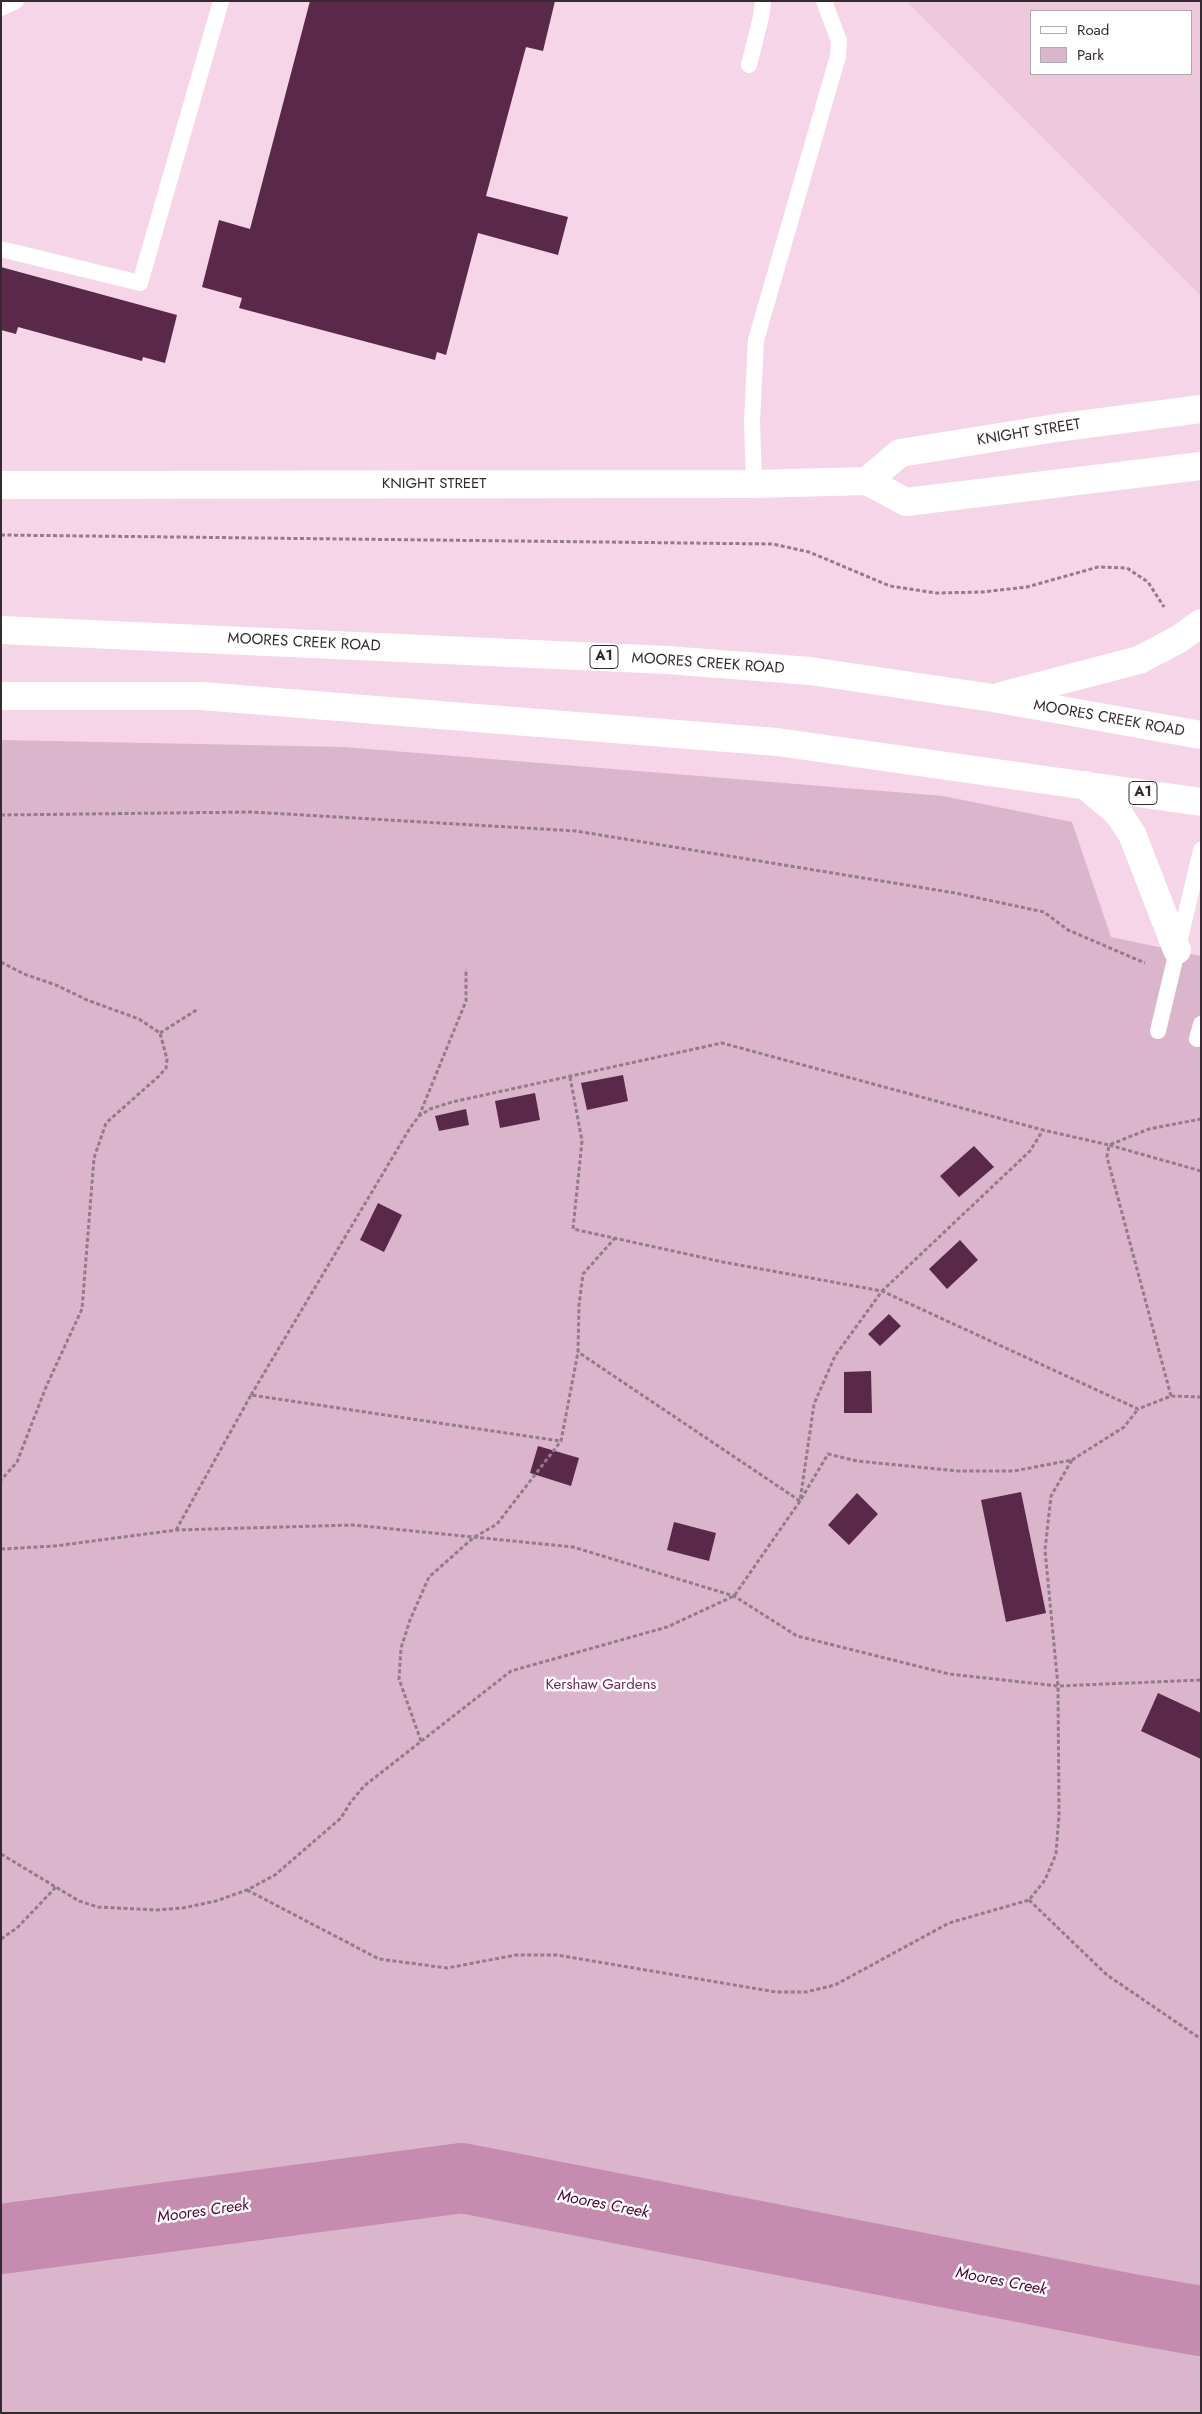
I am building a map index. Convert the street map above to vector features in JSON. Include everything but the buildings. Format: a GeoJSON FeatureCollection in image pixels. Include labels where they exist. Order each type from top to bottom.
{"type":"FeatureCollection","features":[{"type":"Feature","properties":{"kind":"main road","name":"KNIGHT STREET"},"geometry":{"type":"LineString","coordinates":[[1,485],[754,484],[868,481],[900,453],[1056,428],[1201,409]]}},
{"type":"Feature","properties":{"kind":"main road"},"geometry":{"type":"LineString","coordinates":[[868,481],[906,502],[1201,466]]}},
{"type":"Feature","properties":{"kind":"main road"},"geometry":{"type":"LineString","coordinates":[[992,698],[1139,660],[1179,639],[1201,623]]}},
{"type":"Feature","properties":{"kind":"main road","name":"MOORES CREEK ROAD"},"geometry":{"type":"LineString","coordinates":[[1,630],[667,660],[810,671],[992,698],[1201,735]]}},
{"type":"Feature","properties":{"kind":"main road","name":"A1"},"geometry":{"type":"LineString","coordinates":[[1,696],[201,696],[777,742],[1201,802]]}},
{"type":"Feature","properties":{"kind":"main road"},"geometry":{"type":"LineString","coordinates":[[1085,785],[1118,813],[1132,834],[1177,950]]}},
{"type":"Feature","properties":{"kind":"lane"},"geometry":{"type":"LineString","coordinates":[[1,8],[16,1]]}},
{"type":"Feature","properties":{"kind":"lane"},"geometry":{"type":"LineString","coordinates":[[1,249],[140,283],[221,1]]}},
{"type":"Feature","properties":{"kind":"lane"},"geometry":{"type":"LineString","coordinates":[[749,64],[761,17],[763,1]]}},
{"type":"Feature","properties":{"kind":"lane"},"geometry":{"type":"LineString","coordinates":[[754,484],[752,421],[756,340],[838,56],[839,41],[824,1]]}},
{"type":"Feature","properties":{"kind":"lane"},"geometry":{"type":"LineString","coordinates":[[1158,1031],[1201,850]]}},
{"type":"Feature","properties":{"kind":"path"},"geometry":{"type":"LineString","coordinates":[[1,535],[773,544],[809,552],[890,586],[936,593],[983,592],[1027,587],[1098,567],[1126,568],[1148,582],[1162,601],[1165,609]]}},
{"type":"Feature","properties":{"kind":"path"},"geometry":{"type":"LineString","coordinates":[[1,815],[252,812],[576,831],[946,891],[1044,912],[1068,930],[1142,962]]}},
{"type":"Feature","properties":{"kind":"path"},"geometry":{"type":"LineString","coordinates":[[1,962],[87,1000],[139,1019],[160,1033],[166,1047],[166,1068],[106,1123],[94,1158],[82,1309],[46,1386],[17,1462],[1,1480]]}},
{"type":"Feature","properties":{"kind":"path"},"geometry":{"type":"LineString","coordinates":[[176,1530],[251,1395],[419,1116],[466,1001],[466,969]]}},
{"type":"Feature","properties":{"kind":"path"},"geometry":{"type":"LineString","coordinates":[[160,1033],[198,1009]]}},
{"type":"Feature","properties":{"kind":"path"},"geometry":{"type":"LineString","coordinates":[[419,1116],[430,1109],[452,1102],[722,1043],[1201,1171]]}},
{"type":"Feature","properties":{"kind":"path"},"geometry":{"type":"LineString","coordinates":[[570,1077],[582,1141],[573,1229],[723,1262],[882,1291],[1138,1409]]}},
{"type":"Feature","properties":{"kind":"path"},"geometry":{"type":"LineString","coordinates":[[1109,1145],[1149,1129],[1201,1119]]}},
{"type":"Feature","properties":{"kind":"path"},"geometry":{"type":"LineString","coordinates":[[800,1501],[814,1404],[834,1356],[882,1291],[1030,1151],[1043,1130]]}},
{"type":"Feature","properties":{"kind":"path"},"geometry":{"type":"LineString","coordinates":[[1109,1145],[1107,1157],[1171,1396]]}},
{"type":"Feature","properties":{"kind":"path"},"geometry":{"type":"LineString","coordinates":[[421,1741],[399,1679],[400,1648],[428,1577],[473,1538],[497,1524],[561,1441],[578,1352],[579,1305],[583,1274],[615,1237]]}},
{"type":"Feature","properties":{"kind":"path"},"geometry":{"type":"LineString","coordinates":[[578,1352],[800,1501]]}},
{"type":"Feature","properties":{"kind":"path"},"geometry":{"type":"LineString","coordinates":[[251,1395],[561,1441]]}},
{"type":"Feature","properties":{"kind":"path"},"geometry":{"type":"LineString","coordinates":[[1,1854],[79,1901],[98,1907],[156,1910],[183,1908],[216,1901],[247,1890],[275,1875],[341,1818],[364,1786],[421,1741],[432,1735],[511,1671],[667,1627],[734,1596],[800,1501],[828,1454],[857,1461],[958,1471],[1014,1471],[1072,1460],[1124,1427],[1138,1409],[1171,1396],[1201,1397]]}},
{"type":"Feature","properties":{"kind":"path"},"geometry":{"type":"LineString","coordinates":[[247,1890],[379,1958],[447,1968],[516,1955],[557,1955],[776,1992],[806,1992],[835,1984],[950,1923],[1029,1900],[1045,1880],[1056,1854],[1059,1815],[1058,1686],[1045,1550],[1051,1496],[1072,1460]]}},
{"type":"Feature","properties":{"kind":"path"},"geometry":{"type":"LineString","coordinates":[[1,1549],[55,1546],[176,1530],[353,1525],[573,1548],[734,1596],[797,1636],[949,1674],[1058,1686],[1201,1680]]}},
{"type":"Feature","properties":{"kind":"path"},"geometry":{"type":"LineString","coordinates":[[1,1939],[17,1928],[56,1887]]}},
{"type":"Feature","properties":{"kind":"path"},"geometry":{"type":"LineString","coordinates":[[1029,1900],[1107,1975],[1201,2039]]}},
{"type":"Feature","properties":{"kind":"shaded area"},"geometry":{"type":"Polygon","coordinates":[[[906,1],[1201,1],[1201,296],[906,1]]]}},
{"type":"Feature","properties":{"kind":"green space","name":"Kershaw Gardens"},"geometry":{"type":"Polygon","coordinates":[[[1,740],[344,747],[943,796],[1072,822],[1111,937],[1201,956],[1201,2413],[1,2413],[1,740]]]}},
{"type":"Feature","properties":{"kind":"waterway","name":"Moores Creek"},"geometry":{"type":"LineString","coordinates":[[1,2239],[462,2178],[1201,2321]]}}]}
